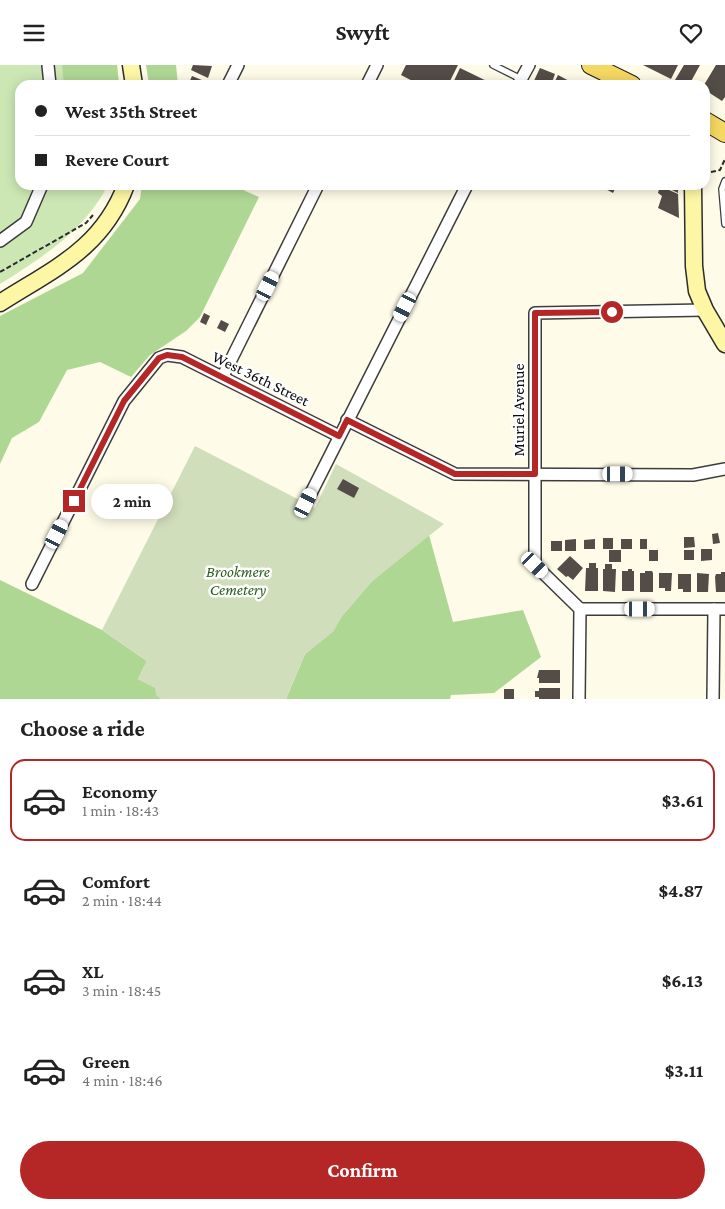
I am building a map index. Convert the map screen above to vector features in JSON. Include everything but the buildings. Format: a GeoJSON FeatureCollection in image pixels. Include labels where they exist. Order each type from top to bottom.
{"type":"FeatureCollection","features":[{"type":"Feature","properties":{"kind":"main road"},"geometry":{"type":"LineString","coordinates":[[590,65],[604,79]]}},
{"type":"Feature","properties":{"kind":"main road"},"geometry":{"type":"LineString","coordinates":[[710,124],[725,133]]}},
{"type":"Feature","properties":{"kind":"street"},"geometry":{"type":"LineString","coordinates":[[48,65],[50,80]]}},
{"type":"Feature","properties":{"kind":"street"},"geometry":{"type":"LineString","coordinates":[[131,65],[133,80]]}},
{"type":"Feature","properties":{"kind":"street"},"geometry":{"type":"LineString","coordinates":[[230,80],[238,65]]}},
{"type":"Feature","properties":{"kind":"street"},"geometry":{"type":"LineString","coordinates":[[370,80],[377,65]]}},
{"type":"Feature","properties":{"kind":"street"},"geometry":{"type":"LineString","coordinates":[[521,80],[529,65]]}},
{"type":"Feature","properties":{"kind":"street"},"geometry":{"type":"LineString","coordinates":[[0,241],[26,222],[40,190]]}},
{"type":"Feature","properties":{"kind":"street"},"geometry":{"type":"LineString","coordinates":[[0,303],[73,258],[92,240],[111,216],[124,190]]}},
{"type":"Feature","properties":{"kind":"street"},"geometry":{"type":"LineString","coordinates":[[223,376],[316,190]]}},
{"type":"Feature","properties":{"kind":"street"},"geometry":{"type":"LineString","coordinates":[[306,503],[464,190]]}},
{"type":"Feature","properties":{"kind":"street"},"geometry":{"type":"LineString","coordinates":[[693,190],[694,266],[697,291],[705,310],[725,344]]}},
{"type":"Feature","properties":{"kind":"street","name":"Muriel Avenue"},"geometry":{"type":"LineString","coordinates":[[580,609],[535,565],[535,313],[705,310]]}},
{"type":"Feature","properties":{"kind":"street","name":"West 36th Street"},"geometry":{"type":"LineString","coordinates":[[32,584],[124,401],[159,358],[167,355],[182,357],[339,436]]}},
{"type":"Feature","properties":{"kind":"street"},"geometry":{"type":"LineString","coordinates":[[347,420],[455,474],[692,475],[725,469]]}},
{"type":"Feature","properties":{"kind":"street"},"geometry":{"type":"LineString","coordinates":[[579,699],[580,609],[719,609],[713,699]]}},
{"type":"Feature","properties":{"kind":"lane"},"geometry":{"type":"LineString","coordinates":[[492,65],[517,80]]}},
{"type":"Feature","properties":{"kind":"lane"},"geometry":{"type":"LineString","coordinates":[[725,181],[722,189],[725,225]]}},
{"type":"Feature","properties":{"kind":"path"},"geometry":{"type":"LineString","coordinates":[[710,171],[720,170],[725,159]]}},
{"type":"Feature","properties":{"kind":"path"},"geometry":{"type":"LineString","coordinates":[[0,273],[86,223],[96,212]]}},
{"type":"Feature","properties":{"kind":"green space"},"geometry":{"type":"Polygon","coordinates":[[[0,65],[117,65],[118,80],[15,80],[15,190],[105,190],[87,216],[61,242],[32,264],[0,284],[0,65]]]}},
{"type":"Feature","properties":{"kind":"green space"},"geometry":{"type":"Polygon","coordinates":[[[62,65],[117,65],[118,80],[64,80],[62,65]]]}},
{"type":"Feature","properties":{"kind":"green space"},"geometry":{"type":"Polygon","coordinates":[[[146,65],[176,65],[178,80],[148,80],[146,65]]]}},
{"type":"Feature","properties":{"kind":"green space"},"geometry":{"type":"Polygon","coordinates":[[[141,190],[243,190],[259,197],[200,317],[186,331],[150,355],[131,377],[100,362],[67,370],[39,422],[12,438],[0,464],[0,316],[83,273],[140,199],[141,190]]]}},
{"type":"Feature","properties":{"kind":"green space","name":"Brookmere Cemetery"},"geometry":{"type":"Polygon","coordinates":[[[195,446],[315,508],[336,464],[444,524],[372,581],[342,616],[333,632],[305,654],[286,699],[161,699],[156,695],[155,688],[138,679],[147,661],[102,630],[195,446]]]}},
{"type":"Feature","properties":{"kind":"green space"},"geometry":{"type":"Polygon","coordinates":[[[429,535],[453,622],[523,610],[541,657],[494,693],[451,695],[450,699],[286,699],[305,654],[333,631],[342,616],[372,581],[429,535]]]}},
{"type":"Feature","properties":{"kind":"green space"},"geometry":{"type":"Polygon","coordinates":[[[0,580],[102,630],[147,661],[138,679],[156,688],[161,699],[0,699],[0,580]]]}},
{"type":"Feature","properties":{"kind":"route"},"geometry":{"type":"LineString","coordinates":[[74,501],[124,401],[151,366],[159,358],[167,355],[182,357],[223,376],[333,431],[339,436],[347,420],[455,474],[535,474],[535,313],[612,312]]}}]}
